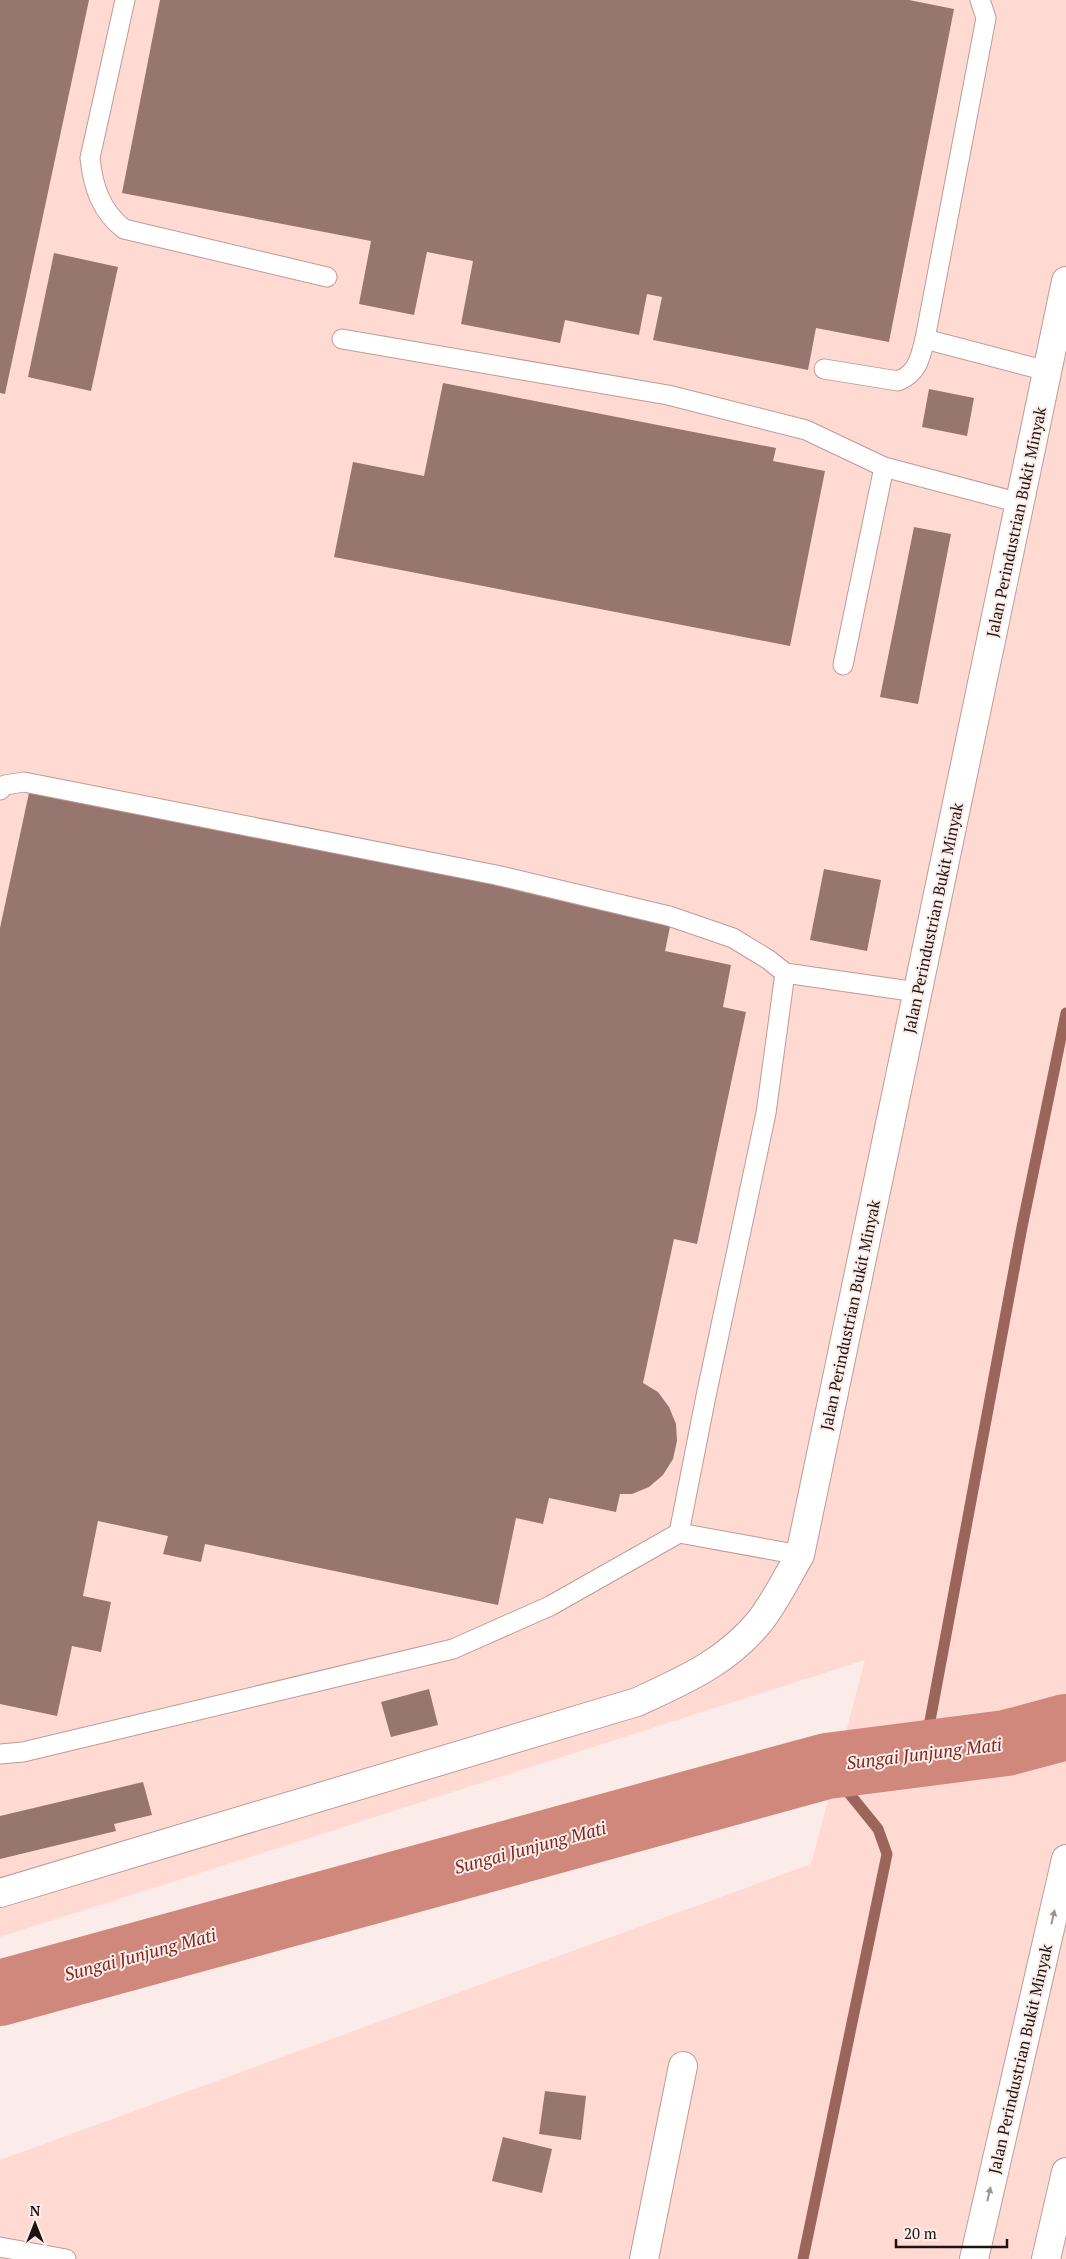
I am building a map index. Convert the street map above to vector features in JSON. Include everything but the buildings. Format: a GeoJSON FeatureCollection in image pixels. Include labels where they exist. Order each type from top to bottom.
{"type":"FeatureCollection","features":[{"type":"Feature","properties":{"kind":"street","name":"Jalan Perindustrian Bukit Minyak"},"geometry":{"type":"LineString","coordinates":[[800,1556],[1066,281]]}},
{"type":"Feature","properties":{"kind":"street"},"geometry":{"type":"LineString","coordinates":[[0,1893],[637,1702],[686,1679],[724,1657],[760,1620],[800,1556]]}},
{"type":"Feature","properties":{"kind":"street","name":"Jalan Perindustrian Bukit Minyak"},"geometry":{"type":"LineString","coordinates":[[974,2259],[1066,1858]]}},
{"type":"Feature","properties":{"kind":"street"},"geometry":{"type":"LineString","coordinates":[[644,2259],[684,2066]]}},
{"type":"Feature","properties":{"kind":"street"},"geometry":{"type":"LineString","coordinates":[[1046,2259],[1066,2172]]}},
{"type":"Feature","properties":{"kind":"lane"},"geometry":{"type":"LineString","coordinates":[[124,0],[90,158],[93,182],[101,203],[112,220],[124,230],[327,277]]}},
{"type":"Feature","properties":{"kind":"lane"},"geometry":{"type":"LineString","coordinates":[[824,369],[898,381],[908,376],[917,368],[926,338],[986,18],[980,0]]}},
{"type":"Feature","properties":{"kind":"lane"},"geometry":{"type":"LineString","coordinates":[[342,338],[668,395],[806,430],[884,467],[1020,503]]}},
{"type":"Feature","properties":{"kind":"lane"},"geometry":{"type":"LineString","coordinates":[[926,338],[1047,371]]}},
{"type":"Feature","properties":{"kind":"lane"},"geometry":{"type":"LineString","coordinates":[[843,664],[884,467]]}},
{"type":"Feature","properties":{"kind":"lane"},"geometry":{"type":"LineString","coordinates":[[0,790],[5,785],[24,782],[505,878],[669,916],[733,938],[770,960],[785,973],[918,992]]}},
{"type":"Feature","properties":{"kind":"lane"},"geometry":{"type":"LineString","coordinates":[[679,1533],[766,1113],[785,973]]}},
{"type":"Feature","properties":{"kind":"lane"},"geometry":{"type":"LineString","coordinates":[[0,1754],[23,1752],[452,1649],[550,1606],[679,1533],[800,1556]]}},
{"type":"Feature","properties":{"kind":"lane"},"geometry":{"type":"LineString","coordinates":[[0,2247],[66,2259]]}},
{"type":"Feature","properties":{"kind":"shaded area"},"geometry":{"type":"Polygon","coordinates":[[[0,0],[1066,0],[1066,2259],[0,2259],[0,2160],[811,1864],[865,1660],[0,1937],[0,0]]]}},
{"type":"Feature","properties":{"kind":"waterway"},"geometry":{"type":"LineString","coordinates":[[924,1753],[1022,1227],[1066,1013]]}},
{"type":"Feature","properties":{"kind":"waterway","name":"Sungai Junjung Mati"},"geometry":{"type":"LineString","coordinates":[[0,1993],[827,1766],[1006,1743],[1066,1727]]}},
{"type":"Feature","properties":{"kind":"waterway"},"geometry":{"type":"LineString","coordinates":[[803,2259],[887,1854],[878,1829],[827,1766]]}}]}
